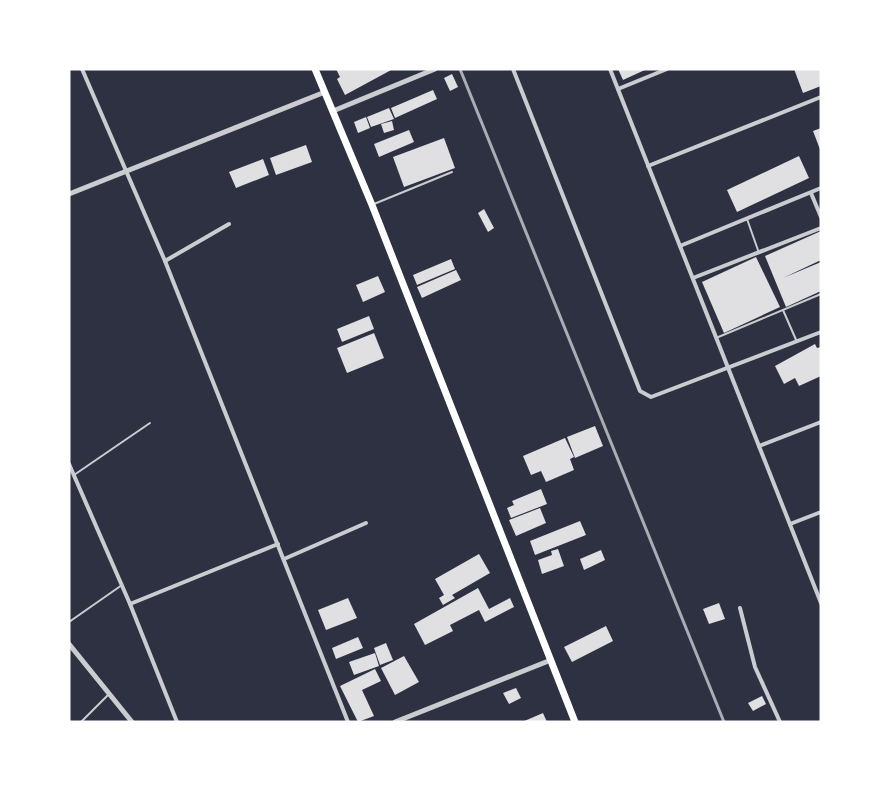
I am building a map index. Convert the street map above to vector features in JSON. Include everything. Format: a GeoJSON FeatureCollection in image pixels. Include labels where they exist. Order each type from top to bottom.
{"type":"FeatureCollection","features":[{"type":"Feature","properties":{"kind":"main road"},"geometry":{"type":"LineString","coordinates":[[315,69],[372,205],[575,722]]}},
{"type":"Feature","properties":{"kind":"street"},"geometry":{"type":"LineString","coordinates":[[82,69],[165,261],[348,722]]}},
{"type":"Feature","properties":{"kind":"street"},"geometry":{"type":"LineString","coordinates":[[333,111],[435,69]]}},
{"type":"Feature","properties":{"kind":"street"},"geometry":{"type":"LineString","coordinates":[[513,69],[640,391],[651,397],[821,332]]}},
{"type":"Feature","properties":{"kind":"street"},"geometry":{"type":"LineString","coordinates":[[610,69],[821,603]]}},
{"type":"Feature","properties":{"kind":"street"},"geometry":{"type":"LineString","coordinates":[[618,89],[666,69]]}},
{"type":"Feature","properties":{"kind":"street"},"geometry":{"type":"LineString","coordinates":[[69,194],[325,92]]}},
{"type":"Feature","properties":{"kind":"street"},"geometry":{"type":"LineString","coordinates":[[648,166],[821,97]]}},
{"type":"Feature","properties":{"kind":"street"},"geometry":{"type":"LineString","coordinates":[[680,246],[821,189]]}},
{"type":"Feature","properties":{"kind":"street"},"geometry":{"type":"LineString","coordinates":[[811,193],[821,216]]}},
{"type":"Feature","properties":{"kind":"street"},"geometry":{"type":"LineString","coordinates":[[165,261],[229,224]]}},
{"type":"Feature","properties":{"kind":"street"},"geometry":{"type":"LineString","coordinates":[[693,278],[821,228]]}},
{"type":"Feature","properties":{"kind":"street"},"geometry":{"type":"LineString","coordinates":[[759,446],[821,422]]}},
{"type":"Feature","properties":{"kind":"street"},"geometry":{"type":"LineString","coordinates":[[69,464],[130,604],[177,722]]}},
{"type":"Feature","properties":{"kind":"street"},"geometry":{"type":"LineString","coordinates":[[790,524],[821,512]]}},
{"type":"Feature","properties":{"kind":"street"},"geometry":{"type":"LineString","coordinates":[[284,559],[366,523]]}},
{"type":"Feature","properties":{"kind":"street"},"geometry":{"type":"LineString","coordinates":[[130,604],[278,544]]}},
{"type":"Feature","properties":{"kind":"street"},"geometry":{"type":"LineString","coordinates":[[740,608],[755,667],[780,722]]}},
{"type":"Feature","properties":{"kind":"street"},"geometry":{"type":"LineString","coordinates":[[69,644],[132,722]]}},
{"type":"Feature","properties":{"kind":"street"},"geometry":{"type":"LineString","coordinates":[[395,722],[551,660]]}},
{"type":"Feature","properties":{"kind":"lane"},"geometry":{"type":"LineString","coordinates":[[372,205],[452,172]]}},
{"type":"Feature","properties":{"kind":"lane"},"geometry":{"type":"LineString","coordinates":[[747,219],[759,253]]}},
{"type":"Feature","properties":{"kind":"lane"},"geometry":{"type":"LineString","coordinates":[[716,338],[821,294]]}},
{"type":"Feature","properties":{"kind":"lane"},"geometry":{"type":"LineString","coordinates":[[783,310],[797,342]]}},
{"type":"Feature","properties":{"kind":"lane"},"geometry":{"type":"LineString","coordinates":[[74,475],[150,423]]}},
{"type":"Feature","properties":{"kind":"lane"},"geometry":{"type":"LineString","coordinates":[[69,622],[122,585]]}},
{"type":"Feature","properties":{"kind":"lane"},"geometry":{"type":"LineString","coordinates":[[81,722],[109,694]]}},
{"type":"Feature","properties":{"kind":"building"},"geometry":{"type":"Polygon","coordinates":[[[336,69],[393,69],[345,95],[337,79],[340,77],[336,69]]]}},
{"type":"Feature","properties":{"kind":"building"},"geometry":{"type":"Polygon","coordinates":[[[618,69],[647,69],[623,80],[618,69]]]}},
{"type":"Feature","properties":{"kind":"building"},"geometry":{"type":"Polygon","coordinates":[[[794,69],[821,69],[821,86],[803,93],[794,69]]]}},
{"type":"Feature","properties":{"kind":"building"},"geometry":{"type":"Polygon","coordinates":[[[452,74],[458,87],[450,91],[444,78],[452,74]]]}},
{"type":"Feature","properties":{"kind":"building"},"geometry":{"type":"Polygon","coordinates":[[[433,90],[437,99],[395,118],[391,108],[433,90]]]}},
{"type":"Feature","properties":{"kind":"building"},"geometry":{"type":"Polygon","coordinates":[[[389,108],[394,119],[371,127],[367,117],[389,108]]]}},
{"type":"Feature","properties":{"kind":"building"},"geometry":{"type":"Polygon","coordinates":[[[366,117],[370,128],[358,133],[354,122],[366,117]]]}},
{"type":"Feature","properties":{"kind":"building"},"geometry":{"type":"Polygon","coordinates":[[[392,121],[394,130],[384,133],[381,124],[392,121]]]}},
{"type":"Feature","properties":{"kind":"building"},"geometry":{"type":"Polygon","coordinates":[[[821,128],[821,152],[813,131],[821,128]]]}},
{"type":"Feature","properties":{"kind":"building"},"geometry":{"type":"Polygon","coordinates":[[[409,130],[414,142],[379,157],[374,144],[409,130]]]}},
{"type":"Feature","properties":{"kind":"building"},"geometry":{"type":"Polygon","coordinates":[[[444,138],[455,168],[404,187],[393,157],[444,138]]]}},
{"type":"Feature","properties":{"kind":"building"},"geometry":{"type":"Polygon","coordinates":[[[306,145],[312,162],[276,175],[270,158],[306,145]]]}},
{"type":"Feature","properties":{"kind":"building"},"geometry":{"type":"Polygon","coordinates":[[[799,156],[809,178],[737,212],[727,190],[799,156]]]}},
{"type":"Feature","properties":{"kind":"building"},"geometry":{"type":"Polygon","coordinates":[[[263,159],[269,175],[236,188],[229,172],[263,159]]]}},
{"type":"Feature","properties":{"kind":"building"},"geometry":{"type":"Polygon","coordinates":[[[484,209],[494,228],[488,232],[478,213],[484,209]]]}},
{"type":"Feature","properties":{"kind":"building"},"geometry":{"type":"Polygon","coordinates":[[[821,231],[821,260],[783,278],[821,262],[821,291],[786,307],[765,256],[821,231]]]}},
{"type":"Feature","properties":{"kind":"building"},"geometry":{"type":"Polygon","coordinates":[[[756,257],[780,307],[724,333],[702,282],[756,257]]]}},
{"type":"Feature","properties":{"kind":"building"},"geometry":{"type":"Polygon","coordinates":[[[451,259],[455,269],[417,285],[413,275],[451,259]]]}},
{"type":"Feature","properties":{"kind":"building"},"geometry":{"type":"Polygon","coordinates":[[[456,270],[461,280],[422,298],[417,287],[456,270]]]}},
{"type":"Feature","properties":{"kind":"building"},"geometry":{"type":"Polygon","coordinates":[[[378,276],[385,292],[363,302],[356,285],[378,276]]]}},
{"type":"Feature","properties":{"kind":"building"},"geometry":{"type":"Polygon","coordinates":[[[369,316],[374,329],[342,342],[337,329],[369,316]]]}},
{"type":"Feature","properties":{"kind":"building"},"geometry":{"type":"Polygon","coordinates":[[[374,333],[384,358],[347,373],[337,348],[374,333]]]}},
{"type":"Feature","properties":{"kind":"building"},"geometry":{"type":"Polygon","coordinates":[[[815,344],[817,348],[821,347],[821,376],[799,386],[795,378],[784,384],[775,366],[815,344]]]}},
{"type":"Feature","properties":{"kind":"building"},"geometry":{"type":"Polygon","coordinates":[[[595,426],[603,446],[575,458],[567,437],[595,426]]]}},
{"type":"Feature","properties":{"kind":"building"},"geometry":{"type":"Polygon","coordinates":[[[565,438],[574,457],[570,459],[574,470],[546,482],[541,471],[531,475],[523,456],[565,438]]]}},
{"type":"Feature","properties":{"kind":"building"},"geometry":{"type":"Polygon","coordinates":[[[541,489],[547,504],[511,518],[507,508],[514,505],[512,501],[541,489]]]}},
{"type":"Feature","properties":{"kind":"building"},"geometry":{"type":"Polygon","coordinates":[[[540,508],[546,523],[516,536],[509,520],[540,508]]]}},
{"type":"Feature","properties":{"kind":"building"},"geometry":{"type":"Polygon","coordinates":[[[580,521],[586,535],[535,555],[530,541],[580,521]]]}},
{"type":"Feature","properties":{"kind":"building"},"geometry":{"type":"Polygon","coordinates":[[[558,549],[564,566],[542,574],[538,560],[552,555],[551,551],[558,549]]]}},
{"type":"Feature","properties":{"kind":"building"},"geometry":{"type":"Polygon","coordinates":[[[601,550],[605,560],[584,570],[580,559],[601,550]]]}},
{"type":"Feature","properties":{"kind":"building"},"geometry":{"type":"Polygon","coordinates":[[[479,554],[490,573],[452,595],[455,598],[443,605],[439,598],[444,595],[435,579],[479,554]]]}},
{"type":"Feature","properties":{"kind":"building"},"geometry":{"type":"Polygon","coordinates":[[[478,588],[489,609],[510,598],[514,607],[485,622],[479,610],[450,625],[453,631],[425,645],[414,624],[478,588]]]}},
{"type":"Feature","properties":{"kind":"building"},"geometry":{"type":"Polygon","coordinates":[[[348,598],[357,618],[326,630],[318,610],[348,598]]]}},
{"type":"Feature","properties":{"kind":"building"},"geometry":{"type":"Polygon","coordinates":[[[719,603],[725,619],[709,624],[703,609],[719,603]]]}},
{"type":"Feature","properties":{"kind":"building"},"geometry":{"type":"Polygon","coordinates":[[[606,626],[613,641],[572,662],[564,647],[606,626]]]}},
{"type":"Feature","properties":{"kind":"building"},"geometry":{"type":"Polygon","coordinates":[[[358,637],[363,648],[336,659],[332,648],[358,637]]]}},
{"type":"Feature","properties":{"kind":"building"},"geometry":{"type":"Polygon","coordinates":[[[386,643],[393,660],[380,665],[374,648],[386,643]]]}},
{"type":"Feature","properties":{"kind":"building"},"geometry":{"type":"Polygon","coordinates":[[[375,653],[379,666],[354,675],[349,662],[375,653]]]}},
{"type":"Feature","properties":{"kind":"building"},"geometry":{"type":"Polygon","coordinates":[[[404,656],[419,682],[395,695],[381,668],[404,656]]]}},
{"type":"Feature","properties":{"kind":"building"},"geometry":{"type":"Polygon","coordinates":[[[375,669],[381,681],[362,690],[374,716],[358,722],[340,686],[375,669]]]}},
{"type":"Feature","properties":{"kind":"building"},"geometry":{"type":"Polygon","coordinates":[[[516,688],[521,698],[509,704],[503,693],[516,688]]]}},
{"type":"Feature","properties":{"kind":"building"},"geometry":{"type":"Polygon","coordinates":[[[762,696],[766,704],[753,711],[748,703],[762,696]]]}},
{"type":"Feature","properties":{"kind":"building"},"geometry":{"type":"Polygon","coordinates":[[[543,713],[547,722],[522,722],[543,713]]]}},
{"type":"Feature","properties":{"kind":"railway"},"geometry":{"type":"LineString","coordinates":[[460,69],[724,722]]}}]}
